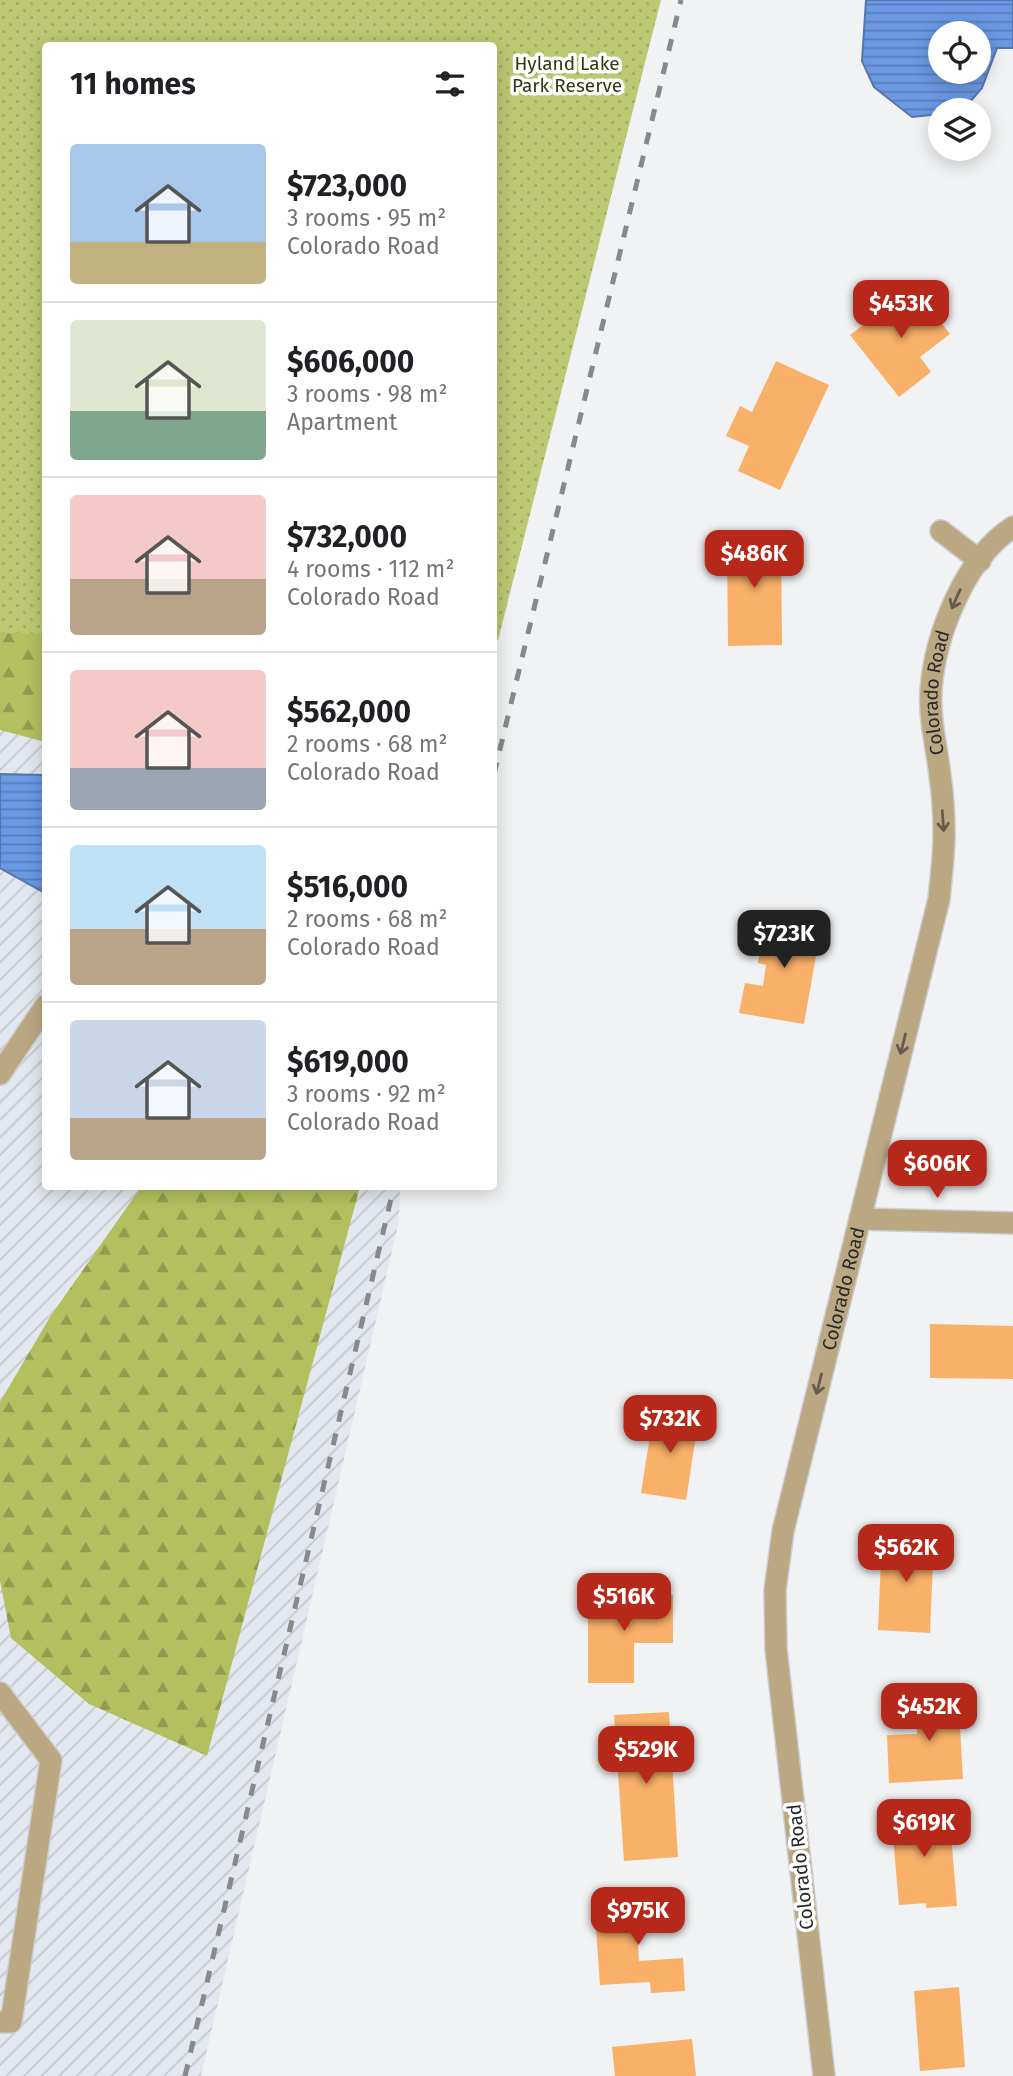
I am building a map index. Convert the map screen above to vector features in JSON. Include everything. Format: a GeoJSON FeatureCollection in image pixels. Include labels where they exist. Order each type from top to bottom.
{"type":"FeatureCollection","features":[{"type":"Feature","properties":{"kind":"street","name":"Colorado Road"},"geometry":{"type":"LineString","coordinates":[[824,2076],[776,1649],[775,1590],[783,1531],[939,899],[944,836],[931,691],[942,631],[966,577],[1004,532],[1013,527]]}},
{"type":"Feature","properties":{"kind":"street"},"geometry":{"type":"LineString","coordinates":[[941,531],[980,561]]}},
{"type":"Feature","properties":{"kind":"street"},"geometry":{"type":"LineString","coordinates":[[0,1074],[42,1010]]}},
{"type":"Feature","properties":{"kind":"street"},"geometry":{"type":"LineString","coordinates":[[860,1219],[1013,1223]]}},
{"type":"Feature","properties":{"kind":"street"},"geometry":{"type":"LineString","coordinates":[[0,1693],[51,1760],[10,2022],[0,2022]]}},
{"type":"Feature","properties":{"kind":"shaded area"},"geometry":{"type":"Polygon","coordinates":[[[0,696],[42,707],[42,1190],[400,1190],[399,1221],[201,2076],[0,2076],[0,696]]]}},
{"type":"Feature","properties":{"kind":"green space","name":"Hyland Lake Park Reserve"},"geometry":{"type":"Polygon","coordinates":[[[0,0],[661,0],[498,640],[497,42],[42,42],[42,634],[0,633],[0,0]]]}},
{"type":"Feature","properties":{"kind":"green space"},"geometry":{"type":"Polygon","coordinates":[[[42,531],[42,741],[0,730],[0,541],[42,531]]]}},
{"type":"Feature","properties":{"kind":"green space"},"geometry":{"type":"Polygon","coordinates":[[[139,1190],[359,1190],[207,1756],[89,1704],[11,1638],[0,1581],[0,1402],[50,1317],[139,1190]]]}},
{"type":"Feature","properties":{"kind":"water"},"geometry":{"type":"Polygon","coordinates":[[[866,0],[1013,0],[1013,48],[997,48],[991,64],[991,21],[928,21],[928,84],[984,84],[973,98],[928,98],[928,115],[912,117],[874,87],[862,61],[866,0]]]}},
{"type":"Feature","properties":{"kind":"water"},"geometry":{"type":"Polygon","coordinates":[[[0,774],[42,775],[42,891],[0,868],[0,774]]]}},
{"type":"Feature","properties":{"kind":"building"},"geometry":{"type":"Polygon","coordinates":[[[913,286],[950,334],[920,357],[931,372],[899,397],[850,335],[913,286]]]}},
{"type":"Feature","properties":{"kind":"building"},"geometry":{"type":"Polygon","coordinates":[[[776,361],[829,385],[780,490],[738,471],[749,446],[726,436],[740,406],[752,412],[776,361]]]}},
{"type":"Feature","properties":{"kind":"building"},"geometry":{"type":"Polygon","coordinates":[[[781,535],[782,645],[728,646],[727,536],[781,535]]]}},
{"type":"Feature","properties":{"kind":"building"},"geometry":{"type":"Polygon","coordinates":[[[767,913],[822,922],[804,1024],[739,1013],[745,983],[763,986],[766,965],[758,963],[767,913]]]}},
{"type":"Feature","properties":{"kind":"building"},"geometry":{"type":"Polygon","coordinates":[[[930,1324],[1013,1326],[1013,1379],[930,1378],[930,1324]]]}},
{"type":"Feature","properties":{"kind":"building"},"geometry":{"type":"Polygon","coordinates":[[[654,1410],[699,1416],[686,1500],[641,1493],[654,1410]]]}},
{"type":"Feature","properties":{"kind":"building"},"geometry":{"type":"Polygon","coordinates":[[[882,1536],[934,1538],[930,1633],[878,1630],[882,1536]]]}},
{"type":"Feature","properties":{"kind":"building"},"geometry":{"type":"Polygon","coordinates":[[[588,1595],[673,1595],[673,1643],[634,1643],[634,1683],[588,1683],[588,1595]]]}},
{"type":"Feature","properties":{"kind":"building"},"geometry":{"type":"Polygon","coordinates":[[[958,1692],[963,1779],[889,1783],[887,1735],[917,1734],[916,1694],[958,1692]]]}},
{"type":"Feature","properties":{"kind":"building"},"geometry":{"type":"Polygon","coordinates":[[[669,1712],[678,1857],[624,1861],[614,1715],[669,1712]]]}},
{"type":"Feature","properties":{"kind":"building"},"geometry":{"type":"Polygon","coordinates":[[[949,1810],[957,1906],[926,1908],[926,1903],[899,1905],[891,1815],[949,1810]]]}},
{"type":"Feature","properties":{"kind":"building"},"geometry":{"type":"Polygon","coordinates":[[[675,1896],[677,1929],[637,1932],[639,1961],[683,1958],[685,1991],[651,1993],[650,1982],[600,1985],[595,1915],[640,1912],[640,1898],[675,1896]]]}},
{"type":"Feature","properties":{"kind":"building"},"geometry":{"type":"Polygon","coordinates":[[[959,1987],[965,2067],[920,2071],[914,1991],[959,1987]]]}},
{"type":"Feature","properties":{"kind":"building"},"geometry":{"type":"Polygon","coordinates":[[[692,2039],[696,2076],[615,2076],[612,2047],[692,2039]]]}},
{"type":"Feature","properties":{"kind":"railway"},"geometry":{"type":"LineString","coordinates":[[497,762],[681,0]]}},
{"type":"Feature","properties":{"kind":"railway"},"geometry":{"type":"LineString","coordinates":[[185,2076],[393,1190]]}}]}
